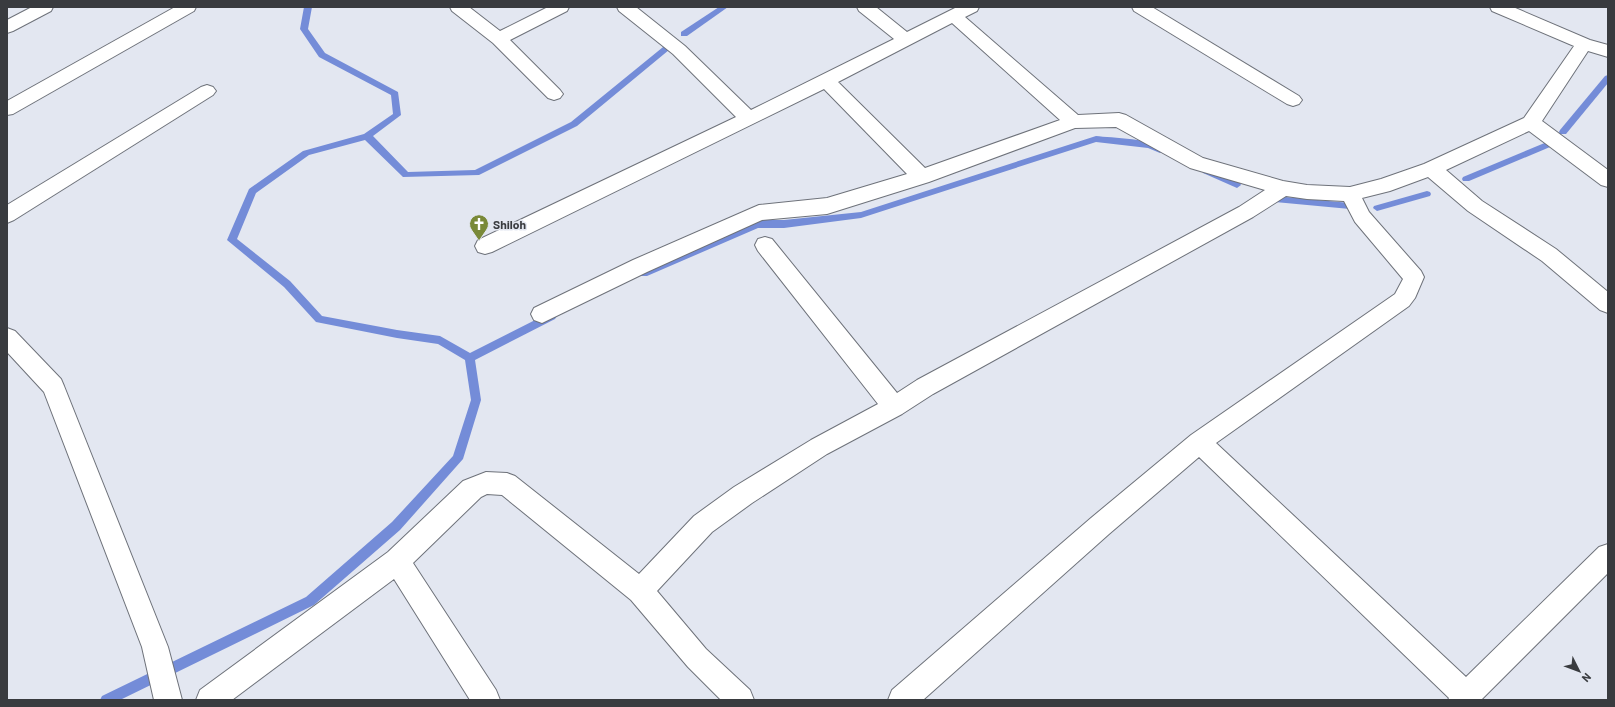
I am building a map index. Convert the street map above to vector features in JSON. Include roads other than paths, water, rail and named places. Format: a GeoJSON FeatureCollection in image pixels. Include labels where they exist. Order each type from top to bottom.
{"type":"FeatureCollection","features":[{"type":"Feature","properties":{"kind":"street"},"geometry":{"type":"LineString","coordinates":[[7,27],[45,7]]}},
{"type":"Feature","properties":{"kind":"street"},"geometry":{"type":"LineString","coordinates":[[7,109],[188,7]]}},
{"type":"Feature","properties":{"kind":"street"},"geometry":{"type":"LineString","coordinates":[[458,7],[499,40],[554,94]]}},
{"type":"Feature","properties":{"kind":"street"},"geometry":{"type":"LineString","coordinates":[[499,40],[561,7]]}},
{"type":"Feature","properties":{"kind":"street"},"geometry":{"type":"LineString","coordinates":[[625,7],[679,50],[749,119]]}},
{"type":"Feature","properties":{"kind":"street"},"geometry":{"type":"LineString","coordinates":[[865,7],[906,40]]}},
{"type":"Feature","properties":{"kind":"street"},"geometry":{"type":"LineString","coordinates":[[485,246],[749,119],[971,7]]}},
{"type":"Feature","properties":{"kind":"street"},"geometry":{"type":"LineString","coordinates":[[1140,7],[1293,100]]}},
{"type":"Feature","properties":{"kind":"street"},"geometry":{"type":"LineString","coordinates":[[1498,7],[1584,44],[1608,51]]}},
{"type":"Feature","properties":{"kind":"street"},"geometry":{"type":"LineString","coordinates":[[954,16],[1074,122]]}},
{"type":"Feature","properties":{"kind":"street"},"geometry":{"type":"LineString","coordinates":[[542,314],[640,266],[760,213],[827,206],[922,177],[1074,122],[1119,120],[1197,163],[1283,188],[1307,192],[1350,194],[1383,186],[1431,169],[1531,123],[1584,44]]}},
{"type":"Feature","properties":{"kind":"street"},"geometry":{"type":"LineString","coordinates":[[826,80],[922,177]]}},
{"type":"Feature","properties":{"kind":"street"},"geometry":{"type":"LineString","coordinates":[[7,215],[206,91]]}},
{"type":"Feature","properties":{"kind":"street"},"geometry":{"type":"LineString","coordinates":[[1531,123],[1608,180]]}},
{"type":"Feature","properties":{"kind":"street"},"geometry":{"type":"LineString","coordinates":[[1431,169],[1475,206],[1549,255],[1608,304]]}},
{"type":"Feature","properties":{"kind":"street"},"geometry":{"type":"LineString","coordinates":[[640,591],[703,524],[743,495],[819,446],[894,407],[925,387],[1239,216],[1283,188]]}},
{"type":"Feature","properties":{"kind":"street"},"geometry":{"type":"LineString","coordinates":[[902,700],[1100,526],[1199,442],[1402,300],[1408,292],[1414,277],[1362,217],[1350,194]]}},
{"type":"Feature","properties":{"kind":"street"},"geometry":{"type":"LineString","coordinates":[[765,245],[894,407]]}},
{"type":"Feature","properties":{"kind":"street"},"geometry":{"type":"LineString","coordinates":[[7,338],[53,386],[155,647],[168,700]]}},
{"type":"Feature","properties":{"kind":"street"},"geometry":{"type":"LineString","coordinates":[[1199,442],[1465,698],[1608,556]]}},
{"type":"Feature","properties":{"kind":"street"},"geometry":{"type":"LineString","coordinates":[[210,700],[397,561],[472,488],[486,482],[507,484],[640,591],[697,658],[740,700]]}},
{"type":"Feature","properties":{"kind":"street"},"geometry":{"type":"LineString","coordinates":[[397,561],[486,700]]}},
{"type":"Feature","properties":{"kind":"waterway"},"geometry":{"type":"LineString","coordinates":[[308,7],[304,29],[322,55],[395,94],[397,115],[367,136]]}},
{"type":"Feature","properties":{"kind":"waterway"},"geometry":{"type":"LineString","coordinates":[[684,34],[724,7]]}},
{"type":"Feature","properties":{"kind":"waterway"},"geometry":{"type":"LineString","coordinates":[[367,136],[406,175],[476,173],[574,124],[671,45]]}},
{"type":"Feature","properties":{"kind":"waterway"},"geometry":{"type":"LineString","coordinates":[[1563,132],[1608,78]]}},
{"type":"Feature","properties":{"kind":"waterway"},"geometry":{"type":"LineString","coordinates":[[367,136],[306,153],[252,191],[232,240],[287,284],[319,319],[397,334],[440,340],[470,358]]}},
{"type":"Feature","properties":{"kind":"waterway"},"geometry":{"type":"LineString","coordinates":[[644,273],[757,224],[784,224],[861,215],[1096,139],[1149,145],[1160,150]]}},
{"type":"Feature","properties":{"kind":"waterway"},"geometry":{"type":"LineString","coordinates":[[1466,179],[1547,145]]}},
{"type":"Feature","properties":{"kind":"waterway"},"geometry":{"type":"LineString","coordinates":[[1206,171],[1237,185]]}},
{"type":"Feature","properties":{"kind":"waterway"},"geometry":{"type":"LineString","coordinates":[[1377,208],[1427,194]]}},
{"type":"Feature","properties":{"kind":"waterway"},"geometry":{"type":"LineString","coordinates":[[1275,199],[1350,206]]}},
{"type":"Feature","properties":{"kind":"waterway"},"geometry":{"type":"LineString","coordinates":[[470,358],[552,316]]}},
{"type":"Feature","properties":{"kind":"waterway"},"geometry":{"type":"LineString","coordinates":[[106,700],[310,601],[396,526],[458,459],[476,400],[470,358]]}},
{"type":"Feature","properties":{"kind":"place","name":"Shiloh"},"geometry":{"type":"Point","coordinates":[479,241]}}]}
